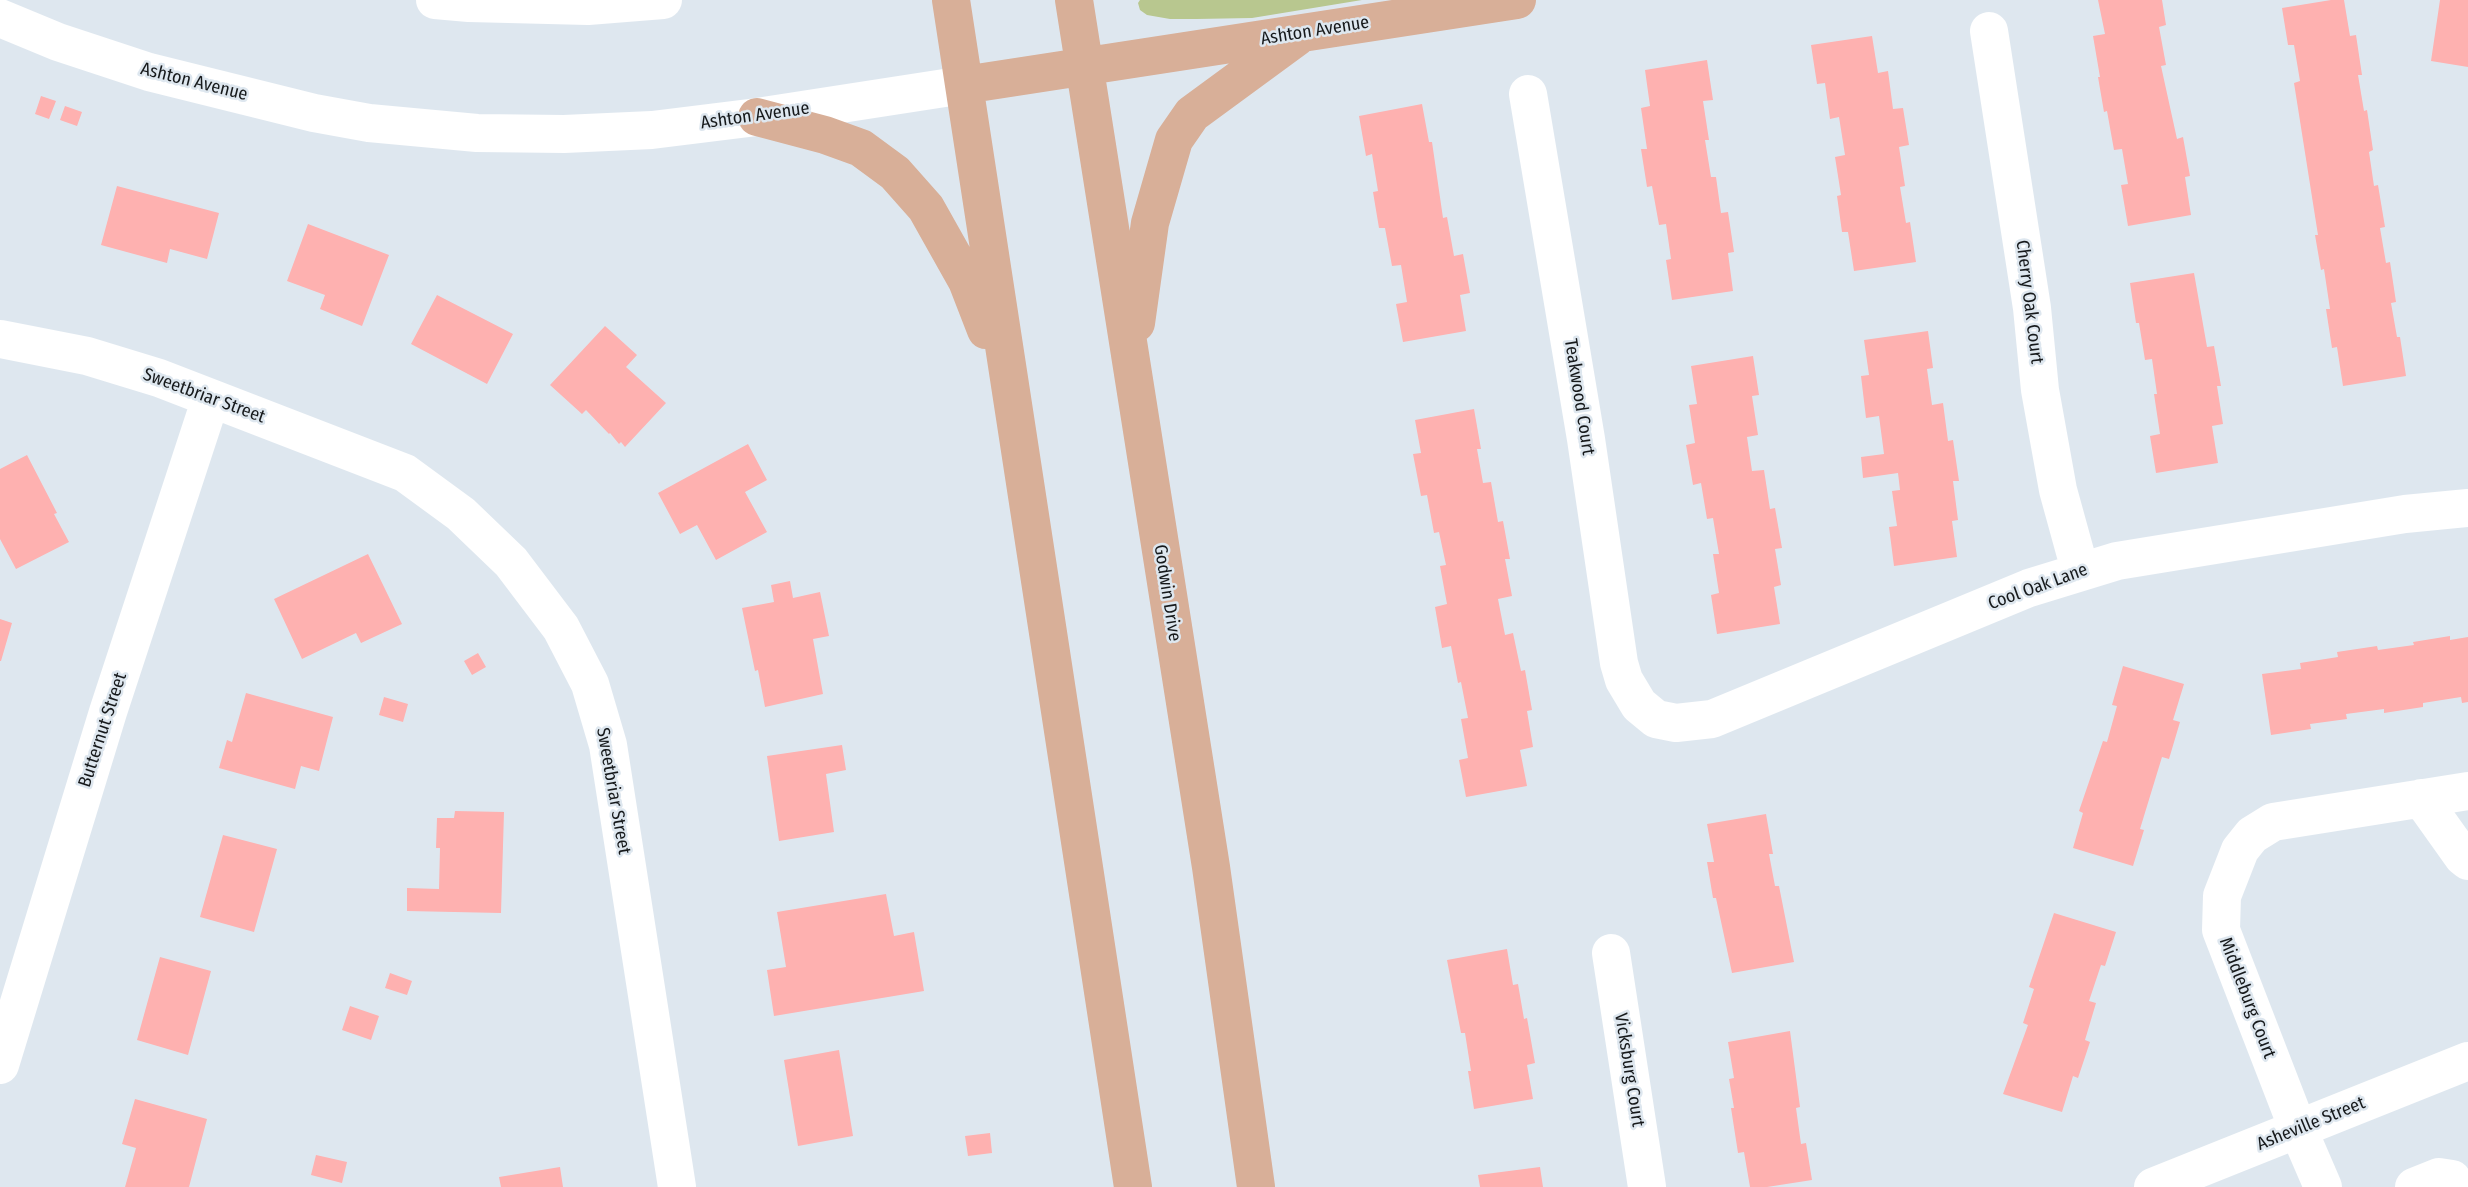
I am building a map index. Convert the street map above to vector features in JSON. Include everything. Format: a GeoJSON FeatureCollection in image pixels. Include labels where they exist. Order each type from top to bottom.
{"type":"FeatureCollection","features":[{"type":"Feature","properties":{"kind":"main road"},"geometry":{"type":"LineString","coordinates":[[951,0],[1133,1187]]}},
{"type":"Feature","properties":{"kind":"main road","name":"Godwin Drive"},"geometry":{"type":"LineString","coordinates":[[1074,0],[1211,867],[1256,1187]]}},
{"type":"Feature","properties":{"kind":"main road","name":"Ashton Avenue"},"geometry":{"type":"LineString","coordinates":[[964,85],[1517,0]]}},
{"type":"Feature","properties":{"kind":"main road"},"geometry":{"type":"LineString","coordinates":[[1133,381],[1137,308],[1150,223],[1174,140],[1192,114],[1301,33]]}},
{"type":"Feature","properties":{"kind":"main road"},"geometry":{"type":"LineString","coordinates":[[757,117],[825,135],[861,148],[895,173],[913,191],[926,208],[967,281],[1011,393]]}},
{"type":"Feature","properties":{"kind":"street"},"geometry":{"type":"LineString","coordinates":[[435,0],[588,6],[663,0]]}},
{"type":"Feature","properties":{"kind":"street","name":"Ashton Avenue"},"geometry":{"type":"LineString","coordinates":[[0,18],[58,42],[149,72],[314,113],[369,123],[477,133],[564,134],[652,130],[757,117],[964,85]]}},
{"type":"Feature","properties":{"kind":"street","name":"Cherry Oak Court"},"geometry":{"type":"LineString","coordinates":[[1989,31],[2032,308],[2040,390],[2058,490],[2080,570]]}},
{"type":"Feature","properties":{"kind":"street","name":"Teakwood Court"},"geometry":{"type":"LineString","coordinates":[[1528,93],[1586,439],[1619,663],[1624,680],[1635,697]]}},
{"type":"Feature","properties":{"kind":"street","name":"Sweetbriar Street"},"geometry":{"type":"LineString","coordinates":[[0,339],[87,356],[159,378],[405,473],[461,514],[511,562],[561,628],[590,684],[608,745],[677,1187]]}},
{"type":"Feature","properties":{"kind":"street","name":"Butternut Street"},"geometry":{"type":"LineString","coordinates":[[0,1065],[108,712],[211,398]]}},
{"type":"Feature","properties":{"kind":"street","name":"Cool Oak Lane"},"geometry":{"type":"LineString","coordinates":[[1635,697],[1639,705],[1656,719],[1676,723],[1712,719],[2029,588],[2080,570],[2117,561],[2365,520],[2468,508]]}},
{"type":"Feature","properties":{"kind":"street","name":"Middleburg Court"},"geometry":{"type":"LineString","coordinates":[[2323,1187],[2221,930],[2222,896],[2240,850],[2252,835],[2273,821],[2468,791]]}},
{"type":"Feature","properties":{"kind":"street"},"geometry":{"type":"LineString","coordinates":[[2421,799],[2463,858],[2468,861]]}},
{"type":"Feature","properties":{"kind":"street","name":"Vicksburg Court"},"geometry":{"type":"LineString","coordinates":[[1611,953],[1647,1187]]}},
{"type":"Feature","properties":{"kind":"street","name":"Asheville Street"},"geometry":{"type":"LineString","coordinates":[[2153,1187],[2468,1061]]}},
{"type":"Feature","properties":{"kind":"street"},"geometry":{"type":"LineString","coordinates":[[2414,1187],[2439,1177],[2452,1179],[2457,1187]]}},
{"type":"Feature","properties":{"kind":"green space"},"geometry":{"type":"Polygon","coordinates":[[[1140,0],[1362,0],[1252,18],[1170,19],[1147,15],[1140,10],[1140,0]]]}},
{"type":"Feature","properties":{"kind":"building"},"geometry":{"type":"Polygon","coordinates":[[[2098,0],[2162,0],[2166,25],[2159,27],[2166,65],[2161,66],[2177,139],[2183,137],[2190,176],[2185,177],[2191,215],[2128,226],[2121,185],[2128,184],[2122,149],[2114,150],[2098,77],[2093,36],[2105,34],[2098,0]]]}},
{"type":"Feature","properties":{"kind":"building"},"geometry":{"type":"Polygon","coordinates":[[[2344,0],[2350,36],[2356,35],[2362,75],[2358,75],[2373,150],[2369,152],[2374,186],[2378,185],[2385,227],[2380,228],[2386,263],[2390,262],[2396,302],[2391,303],[2406,376],[2343,386],[2337,347],[2332,348],[2324,269],[2321,270],[2315,235],[2318,235],[2294,83],[2300,81],[2294,45],[2288,45],[2282,8],[2344,0]]]}},
{"type":"Feature","properties":{"kind":"building"},"geometry":{"type":"Polygon","coordinates":[[[2440,0],[2468,0],[2468,67],[2431,61],[2440,0]]]}},
{"type":"Feature","properties":{"kind":"building"},"geometry":{"type":"Polygon","coordinates":[[[1872,36],[1878,73],[1888,71],[1893,109],[1903,108],[1909,145],[1899,147],[1905,186],[1900,187],[1906,223],[1910,222],[1916,262],[1854,271],[1848,232],[1842,232],[1837,196],[1841,195],[1835,157],[1845,155],[1839,117],[1830,119],[1825,83],[1817,84],[1811,45],[1872,36]]]}},
{"type":"Feature","properties":{"kind":"building"},"geometry":{"type":"Polygon","coordinates":[[[1707,60],[1713,100],[1703,101],[1709,140],[1705,140],[1711,177],[1716,177],[1721,213],[1728,212],[1734,252],[1728,253],[1733,291],[1672,300],[1666,260],[1671,259],[1666,224],[1659,225],[1652,186],[1647,187],[1641,149],[1647,149],[1641,108],[1650,106],[1645,70],[1707,60]]]}},
{"type":"Feature","properties":{"kind":"building"},"geometry":{"type":"Polygon","coordinates":[[[41,96],[56,101],[49,119],[35,114],[41,96]]]}},
{"type":"Feature","properties":{"kind":"building"},"geometry":{"type":"Polygon","coordinates":[[[1422,104],[1429,142],[1432,142],[1443,218],[1447,217],[1454,256],[1463,254],[1470,293],[1460,295],[1466,331],[1403,342],[1396,304],[1407,302],[1401,265],[1392,266],[1385,228],[1379,228],[1373,192],[1378,191],[1372,154],[1366,156],[1359,116],[1422,104]]]}},
{"type":"Feature","properties":{"kind":"building"},"geometry":{"type":"Polygon","coordinates":[[[65,106],[82,112],[77,126],[60,120],[65,106]]]}},
{"type":"Feature","properties":{"kind":"building"},"geometry":{"type":"Polygon","coordinates":[[[117,186],[219,213],[207,259],[170,249],[167,263],[101,245],[117,186]]]}},
{"type":"Feature","properties":{"kind":"building"},"geometry":{"type":"Polygon","coordinates":[[[308,224],[389,255],[362,326],[320,309],[325,295],[287,281],[308,224]]]}},
{"type":"Feature","properties":{"kind":"building"},"geometry":{"type":"Polygon","coordinates":[[[2194,273],[2207,347],[2214,346],[2221,386],[2217,386],[2223,424],[2212,426],[2218,463],[2156,473],[2150,436],[2160,434],[2154,394],[2157,394],[2152,359],[2145,360],[2139,323],[2136,323],[2130,283],[2194,273]]]}},
{"type":"Feature","properties":{"kind":"building"},"geometry":{"type":"Polygon","coordinates":[[[437,295],[513,334],[487,384],[411,344],[437,295]]]}},
{"type":"Feature","properties":{"kind":"building"},"geometry":{"type":"Polygon","coordinates":[[[605,326],[637,355],[626,367],[666,403],[625,447],[586,410],[582,414],[550,385],[605,326]]]}},
{"type":"Feature","properties":{"kind":"building"},"geometry":{"type":"Polygon","coordinates":[[[1928,331],[1933,368],[1927,369],[1932,405],[1943,403],[1948,441],[1953,440],[1959,481],[1953,481],[1958,520],[1952,521],[1957,557],[1894,566],[1889,527],[1897,526],[1892,491],[1900,490],[1898,473],[1863,478],[1861,457],[1884,454],[1879,416],[1866,418],[1861,376],[1869,375],[1864,340],[1928,331]]]}},
{"type":"Feature","properties":{"kind":"building"},"geometry":{"type":"Polygon","coordinates":[[[1753,356],[1759,395],[1752,396],[1758,435],[1747,437],[1752,471],[1764,470],[1770,509],[1775,508],[1782,548],[1775,549],[1781,585],[1774,587],[1780,624],[1717,634],[1711,595],[1719,593],[1713,554],[1719,554],[1713,518],[1707,519],[1701,483],[1693,485],[1686,445],[1695,443],[1689,405],[1697,404],[1691,366],[1753,356]]]}},
{"type":"Feature","properties":{"kind":"building"},"geometry":{"type":"Polygon","coordinates":[[[1474,409],[1481,449],[1477,449],[1483,483],[1491,482],[1498,522],[1503,521],[1510,559],[1505,559],[1512,596],[1498,599],[1505,635],[1513,633],[1521,671],[1525,670],[1532,710],[1527,711],[1533,747],[1520,750],[1527,786],[1466,797],[1459,760],[1468,758],[1461,719],[1468,718],[1451,646],[1442,648],[1435,607],[1447,604],[1440,566],[1446,565],[1439,532],[1434,533],[1427,495],[1421,496],[1413,454],[1421,453],[1415,420],[1474,409]]]}},
{"type":"Feature","properties":{"kind":"building"},"geometry":{"type":"Polygon","coordinates":[[[748,444],[767,480],[745,492],[767,532],[716,560],[697,525],[680,534],[658,493],[748,444]]]}},
{"type":"Feature","properties":{"kind":"building"},"geometry":{"type":"Polygon","coordinates":[[[27,455],[69,542],[16,569],[0,539],[0,469],[27,455]]]}},
{"type":"Feature","properties":{"kind":"building"},"geometry":{"type":"Polygon","coordinates":[[[368,554],[402,624],[361,643],[356,633],[302,659],[274,599],[368,554]]]}},
{"type":"Feature","properties":{"kind":"building"},"geometry":{"type":"Polygon","coordinates":[[[790,581],[793,598],[820,592],[829,636],[813,639],[823,694],[765,707],[742,608],[774,602],[771,585],[790,581]]]}},
{"type":"Feature","properties":{"kind":"building"},"geometry":{"type":"Polygon","coordinates":[[[0,619],[12,623],[1,661],[0,661],[0,619]]]}},
{"type":"Feature","properties":{"kind":"building"},"geometry":{"type":"Polygon","coordinates":[[[2450,636],[2450,640],[2468,637],[2468,702],[2462,703],[2461,697],[2384,713],[2384,709],[2346,714],[2347,719],[2310,724],[2311,729],[2271,735],[2262,674],[2301,669],[2300,663],[2338,657],[2337,652],[2377,646],[2378,650],[2414,645],[2413,642],[2450,636]]]}},
{"type":"Feature","properties":{"kind":"building"},"geometry":{"type":"Polygon","coordinates":[[[478,653],[486,667],[472,675],[464,661],[478,653]]]}},
{"type":"Feature","properties":{"kind":"building"},"geometry":{"type":"Polygon","coordinates":[[[2123,666],[2184,684],[2173,720],[2180,722],[2169,759],[2162,757],[2140,829],[2144,830],[2133,866],[2073,848],[2083,813],[2079,811],[2103,741],[2107,742],[2117,706],[2112,705],[2123,666]]]}},
{"type":"Feature","properties":{"kind":"building"},"geometry":{"type":"Polygon","coordinates":[[[246,693],[333,717],[319,771],[301,766],[295,789],[219,768],[227,740],[232,742],[246,693]]]}},
{"type":"Feature","properties":{"kind":"building"},"geometry":{"type":"Polygon","coordinates":[[[384,697],[408,704],[403,722],[379,715],[384,697]]]}},
{"type":"Feature","properties":{"kind":"building"},"geometry":{"type":"Polygon","coordinates":[[[842,745],[846,770],[826,774],[834,832],[779,841],[767,756],[842,745]]]}},
{"type":"Feature","properties":{"kind":"building"},"geometry":{"type":"Polygon","coordinates":[[[455,811],[504,812],[501,913],[407,911],[407,888],[439,889],[440,848],[436,848],[437,818],[454,818],[455,811]]]}},
{"type":"Feature","properties":{"kind":"building"},"geometry":{"type":"Polygon","coordinates":[[[1766,814],[1775,886],[1779,886],[1794,962],[1732,973],[1716,898],[1713,898],[1707,862],[1714,862],[1707,824],[1766,814]]]}},
{"type":"Feature","properties":{"kind":"building"},"geometry":{"type":"Polygon","coordinates":[[[223,835],[277,849],[254,932],[200,917],[223,835]]]}},
{"type":"Feature","properties":{"kind":"building"},"geometry":{"type":"Polygon","coordinates":[[[886,894],[894,936],[914,932],[924,991],[774,1016],[767,970],[786,967],[777,912],[886,894]]]}},
{"type":"Feature","properties":{"kind":"building"},"geometry":{"type":"Polygon","coordinates":[[[2054,913],[2116,932],[2105,966],[2101,965],[2089,1001],[2096,1003],[2085,1040],[2090,1042],[2078,1078],[2073,1076],[2062,1112],[2003,1094],[2028,1025],[2023,1023],[2034,989],[2029,987],[2054,913]]]}},
{"type":"Feature","properties":{"kind":"building"},"geometry":{"type":"Polygon","coordinates":[[[1507,949],[1513,985],[1518,984],[1524,1019],[1527,1018],[1535,1063],[1527,1065],[1533,1099],[1474,1109],[1465,1033],[1461,1033],[1447,960],[1507,949]]]}},
{"type":"Feature","properties":{"kind":"building"},"geometry":{"type":"Polygon","coordinates":[[[160,957],[211,971],[188,1055],[137,1040],[160,957]]]}},
{"type":"Feature","properties":{"kind":"building"},"geometry":{"type":"Polygon","coordinates":[[[390,973],[412,981],[407,995],[385,988],[390,973]]]}},
{"type":"Feature","properties":{"kind":"building"},"geometry":{"type":"Polygon","coordinates":[[[350,1006],[379,1016],[371,1040],[342,1030],[350,1006]]]}},
{"type":"Feature","properties":{"kind":"building"},"geometry":{"type":"Polygon","coordinates":[[[1790,1031],[1800,1107],[1796,1108],[1801,1144],[1806,1143],[1812,1180],[1750,1187],[1744,1152],[1738,1153],[1731,1108],[1734,1108],[1729,1079],[1734,1078],[1728,1042],[1790,1031]]]}},
{"type":"Feature","properties":{"kind":"building"},"geometry":{"type":"Polygon","coordinates":[[[839,1050],[853,1136],[798,1146],[784,1060],[839,1050]]]}},
{"type":"Feature","properties":{"kind":"building"},"geometry":{"type":"Polygon","coordinates":[[[135,1099],[207,1119],[189,1187],[125,1187],[136,1148],[122,1144],[135,1099]]]}},
{"type":"Feature","properties":{"kind":"building"},"geometry":{"type":"Polygon","coordinates":[[[990,1133],[992,1153],[968,1156],[965,1136],[990,1133]]]}},
{"type":"Feature","properties":{"kind":"building"},"geometry":{"type":"Polygon","coordinates":[[[316,1155],[347,1162],[342,1183],[311,1175],[316,1155]]]}},
{"type":"Feature","properties":{"kind":"building"},"geometry":{"type":"Polygon","coordinates":[[[560,1167],[563,1187],[501,1187],[499,1177],[560,1167]]]}},
{"type":"Feature","properties":{"kind":"building"},"geometry":{"type":"Polygon","coordinates":[[[1540,1167],[1543,1187],[1480,1187],[1478,1175],[1540,1167]]]}}]}
